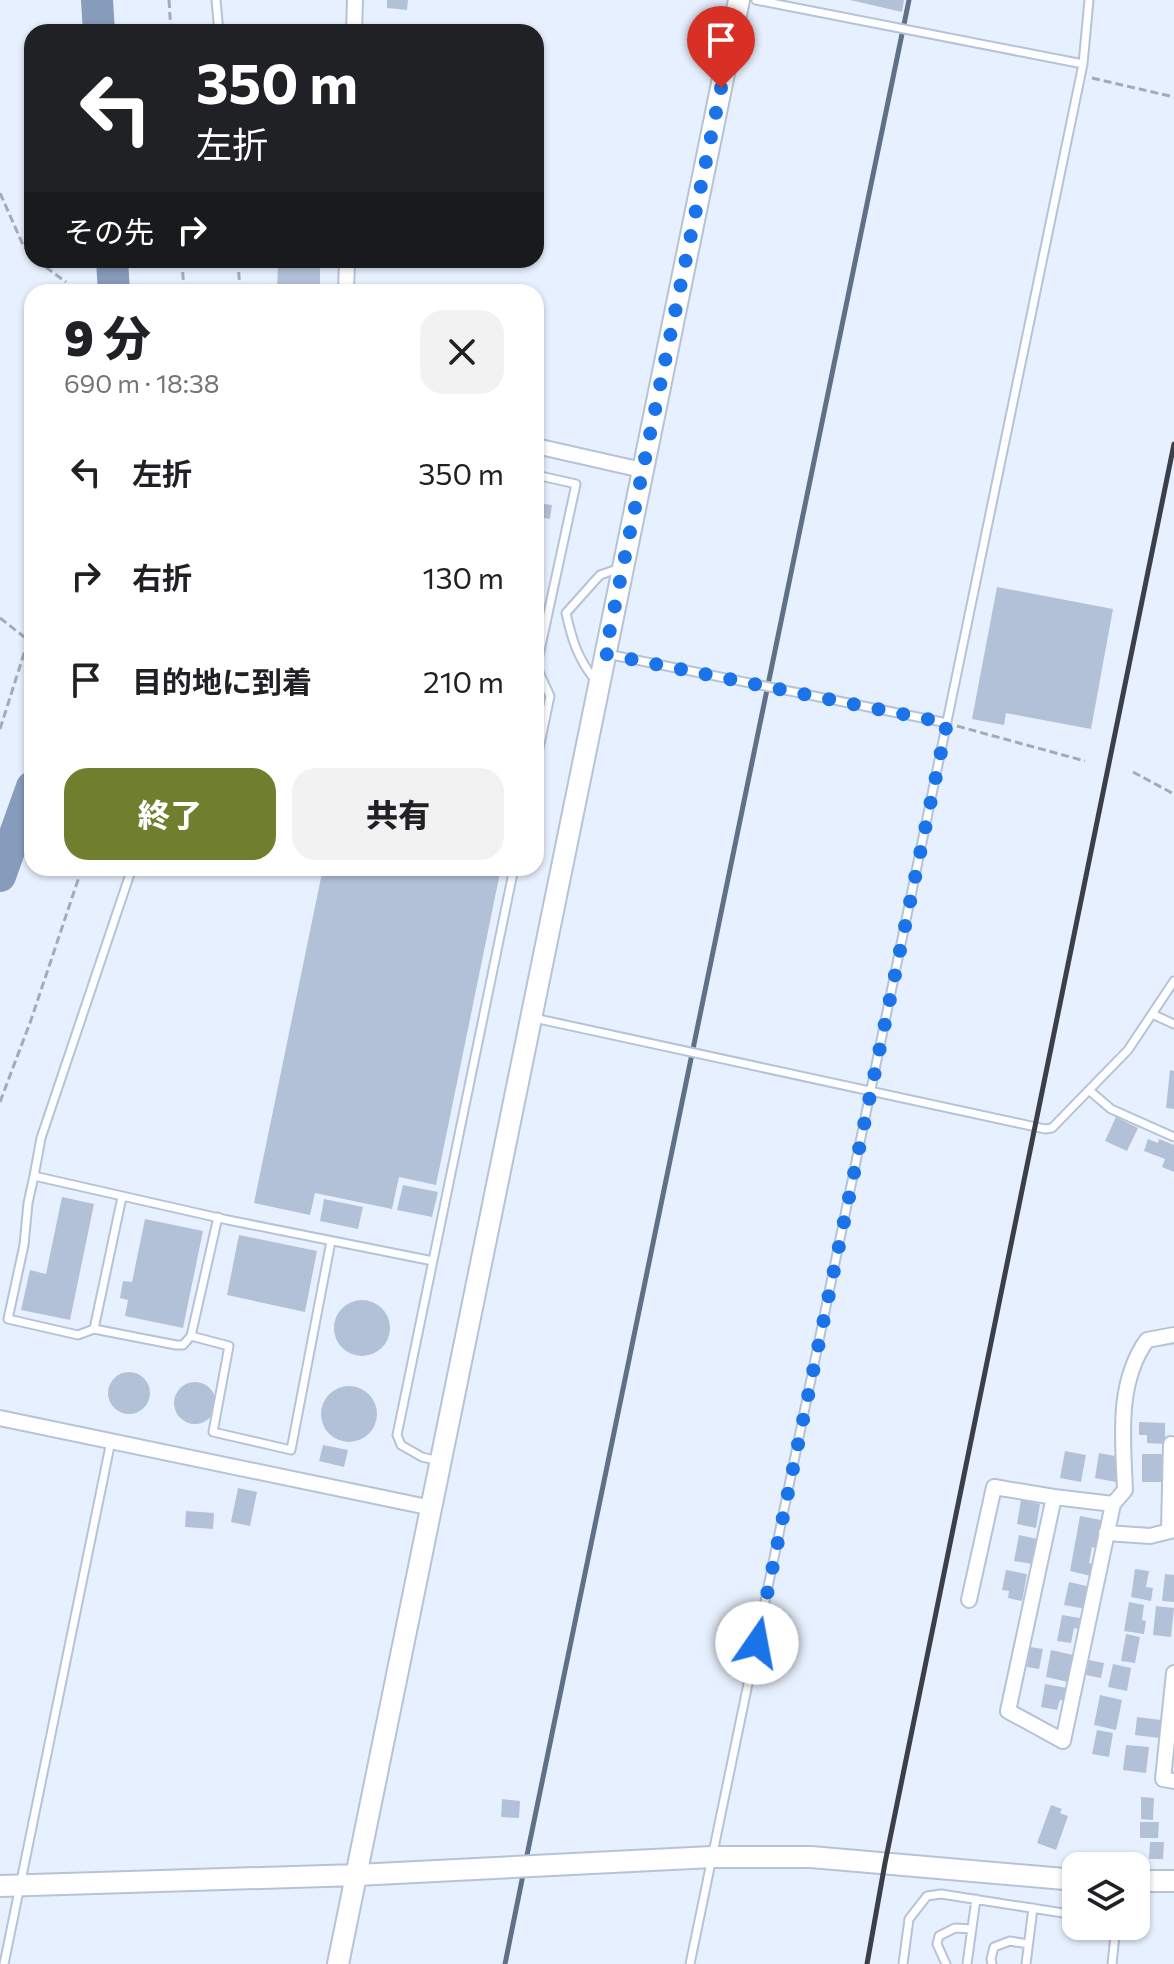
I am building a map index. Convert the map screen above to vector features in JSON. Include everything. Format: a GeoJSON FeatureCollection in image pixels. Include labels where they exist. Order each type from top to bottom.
{"type":"FeatureCollection","features":[{"type":"Feature","properties":{"kind":"street"},"geometry":{"type":"LineString","coordinates":[[354,24],[355,0]]}},
{"type":"Feature","properties":{"kind":"street"},"geometry":{"type":"LineString","coordinates":[[338,1964],[739,0]]}},
{"type":"Feature","properties":{"kind":"street"},"geometry":{"type":"LineString","coordinates":[[544,448],[642,470]]}},
{"type":"Feature","properties":{"kind":"street"},"geometry":{"type":"LineString","coordinates":[[1054,1497],[1008,1711],[1063,1741],[1113,1504],[1125,1490],[1124,1395],[1140,1349],[1147,1340],[1174,1335]]}},
{"type":"Feature","properties":{"kind":"street"},"geometry":{"type":"LineString","coordinates":[[0,1418],[432,1508]]}},
{"type":"Feature","properties":{"kind":"street"},"geometry":{"type":"LineString","coordinates":[[1106,1533],[1150,1536],[1171,1530],[1171,1444]]}},
{"type":"Feature","properties":{"kind":"street"},"geometry":{"type":"LineString","coordinates":[[969,1600],[994,1487],[1113,1504]]}},
{"type":"Feature","properties":{"kind":"street"},"geometry":{"type":"LineString","coordinates":[[1174,1673],[1163,1779],[1174,1781]]}},
{"type":"Feature","properties":{"kind":"street"},"geometry":{"type":"LineString","coordinates":[[10,1886],[357,1875],[712,1857],[811,1857],[1062,1879]]}},
{"type":"Feature","properties":{"kind":"street"},"geometry":{"type":"LineString","coordinates":[[1150,1881],[1174,1881]]}},
{"type":"Feature","properties":{"kind":"lane"},"geometry":{"type":"LineString","coordinates":[[216,0],[218,24]]}},
{"type":"Feature","properties":{"kind":"lane"},"geometry":{"type":"LineString","coordinates":[[756,0],[1083,64]]}},
{"type":"Feature","properties":{"kind":"lane"},"geometry":{"type":"LineString","coordinates":[[690,1964],[1083,64],[1089,0]]}},
{"type":"Feature","properties":{"kind":"lane"},"geometry":{"type":"LineString","coordinates":[[544,477],[576,484],[544,635]]}},
{"type":"Feature","properties":{"kind":"lane"},"geometry":{"type":"LineString","coordinates":[[566,613],[600,575],[622,567]]}},
{"type":"Feature","properties":{"kind":"lane"},"geometry":{"type":"LineString","coordinates":[[549,610],[566,613]]}},
{"type":"Feature","properties":{"kind":"lane"},"geometry":{"type":"LineString","coordinates":[[566,613],[573,647],[598,684]]}},
{"type":"Feature","properties":{"kind":"lane"},"geometry":{"type":"LineString","coordinates":[[605,654],[947,723]]}},
{"type":"Feature","properties":{"kind":"lane"},"geometry":{"type":"LineString","coordinates":[[544,684],[550,696],[544,725]]}},
{"type":"Feature","properties":{"kind":"lane"},"geometry":{"type":"LineString","coordinates":[[129,876],[41,1138],[28,1203],[24,1245],[8,1319],[78,1335],[94,1329],[183,1345],[191,1336],[218,1217]]}},
{"type":"Feature","properties":{"kind":"lane"},"geometry":{"type":"LineString","coordinates":[[441,1461],[422,1457],[401,1445],[397,1435],[512,876]]}},
{"type":"Feature","properties":{"kind":"lane"},"geometry":{"type":"LineString","coordinates":[[532,1018],[1045,1129],[1052,1128],[1128,1050],[1174,981]]}},
{"type":"Feature","properties":{"kind":"lane"},"geometry":{"type":"LineString","coordinates":[[1152,1014],[1174,1024]]}},
{"type":"Feature","properties":{"kind":"lane"},"geometry":{"type":"LineString","coordinates":[[1090,1091],[1111,1109],[1174,1137]]}},
{"type":"Feature","properties":{"kind":"lane"},"geometry":{"type":"LineString","coordinates":[[34,1176],[433,1261]]}},
{"type":"Feature","properties":{"kind":"lane"},"geometry":{"type":"LineString","coordinates":[[94,1329],[122,1197]]}},
{"type":"Feature","properties":{"kind":"lane"},"geometry":{"type":"LineString","coordinates":[[191,1336],[229,1346],[213,1432],[291,1450],[331,1241]]}},
{"type":"Feature","properties":{"kind":"lane"},"geometry":{"type":"LineString","coordinates":[[4,1964],[10,1886],[111,1441]]}},
{"type":"Feature","properties":{"kind":"lane"},"geometry":{"type":"LineString","coordinates":[[903,1964],[909,1919],[927,1896],[941,1894],[1062,1913]]}},
{"type":"Feature","properties":{"kind":"lane"},"geometry":{"type":"LineString","coordinates":[[967,1964],[976,1899]]}},
{"type":"Feature","properties":{"kind":"lane"},"geometry":{"type":"LineString","coordinates":[[1026,1964],[1033,1908]]}},
{"type":"Feature","properties":{"kind":"lane"},"geometry":{"type":"LineString","coordinates":[[946,1964],[937,1944],[939,1936],[955,1928],[972,1929]]}},
{"type":"Feature","properties":{"kind":"lane"},"geometry":{"type":"LineString","coordinates":[[1112,1964],[1115,1940]]}},
{"type":"Feature","properties":{"kind":"lane"},"geometry":{"type":"LineString","coordinates":[[992,1964],[994,1947],[1010,1941],[1028,1944]]}},
{"type":"Feature","properties":{"kind":"path"},"geometry":{"type":"LineString","coordinates":[[169,0],[170,24]]}},
{"type":"Feature","properties":{"kind":"path"},"geometry":{"type":"LineString","coordinates":[[1083,64],[1093,79],[1174,97]]}},
{"type":"Feature","properties":{"kind":"path"},"geometry":{"type":"LineString","coordinates":[[0,193],[24,246]]}},
{"type":"Feature","properties":{"kind":"path"},"geometry":{"type":"LineString","coordinates":[[47,268],[66,282]]}},
{"type":"Feature","properties":{"kind":"path"},"geometry":{"type":"LineString","coordinates":[[0,618],[24,637]]}},
{"type":"Feature","properties":{"kind":"path"},"geometry":{"type":"LineString","coordinates":[[0,729],[24,659]]}},
{"type":"Feature","properties":{"kind":"path"},"geometry":{"type":"LineString","coordinates":[[947,723],[1085,761]]}},
{"type":"Feature","properties":{"kind":"path"},"geometry":{"type":"LineString","coordinates":[[1133,772],[1174,794]]}},
{"type":"Feature","properties":{"kind":"path"},"geometry":{"type":"LineString","coordinates":[[0,1102],[79,876]]}},
{"type":"Feature","properties":{"kind":"building"},"geometry":{"type":"Polygon","coordinates":[[[387,0],[408,0],[407,10],[387,8],[387,0]]]}},
{"type":"Feature","properties":{"kind":"building"},"geometry":{"type":"Polygon","coordinates":[[[850,0],[904,0],[902,12],[850,0]]]}},
{"type":"Feature","properties":{"kind":"building"},"geometry":{"type":"Polygon","coordinates":[[[278,268],[320,268],[320,284],[277,284],[278,268]]]}},
{"type":"Feature","properties":{"kind":"building"},"geometry":{"type":"Polygon","coordinates":[[[544,504],[552,505],[550,519],[544,518],[544,504]]]}},
{"type":"Feature","properties":{"kind":"building"},"geometry":{"type":"Polygon","coordinates":[[[997,587],[1113,609],[1091,729],[1006,713],[1004,725],[972,719],[997,587]]]}},
{"type":"Feature","properties":{"kind":"building"},"geometry":{"type":"Polygon","coordinates":[[[321,876],[499,876],[436,1185],[399,1177],[392,1209],[315,1193],[310,1215],[254,1203],[321,876]]]}},
{"type":"Feature","properties":{"kind":"building"},"geometry":{"type":"Polygon","coordinates":[[[1170,1070],[1174,1071],[1174,1109],[1166,1108],[1170,1070]]]}},
{"type":"Feature","properties":{"kind":"building"},"geometry":{"type":"Polygon","coordinates":[[[1116,1117],[1138,1128],[1127,1151],[1105,1141],[1116,1117]]]}},
{"type":"Feature","properties":{"kind":"building"},"geometry":{"type":"Polygon","coordinates":[[[1148,1139],[1158,1143],[1159,1139],[1174,1145],[1174,1172],[1162,1167],[1165,1159],[1144,1151],[1148,1139]]]}},
{"type":"Feature","properties":{"kind":"building"},"geometry":{"type":"Polygon","coordinates":[[[403,1185],[438,1192],[432,1217],[397,1210],[403,1185]]]}},
{"type":"Feature","properties":{"kind":"building"},"geometry":{"type":"Polygon","coordinates":[[[62,1197],[94,1204],[70,1320],[21,1310],[30,1270],[46,1274],[62,1197]]]}},
{"type":"Feature","properties":{"kind":"building"},"geometry":{"type":"Polygon","coordinates":[[[324,1199],[363,1207],[358,1229],[320,1221],[324,1199]]]}},
{"type":"Feature","properties":{"kind":"building"},"geometry":{"type":"Polygon","coordinates":[[[145,1219],[203,1231],[183,1328],[125,1316],[128,1300],[120,1298],[123,1281],[132,1282],[145,1219]]]}},
{"type":"Feature","properties":{"kind":"building"},"geometry":{"type":"Polygon","coordinates":[[[239,1235],[317,1251],[305,1312],[227,1295],[239,1235]]]}},
{"type":"Feature","properties":{"kind":"building"},"geometry":{"type":"Polygon","coordinates":[[[362,1300],[382,1308],[390,1328],[382,1348],[362,1356],[342,1348],[334,1328],[342,1308],[362,1300]]]}},
{"type":"Feature","properties":{"kind":"building"},"geometry":{"type":"Polygon","coordinates":[[[129,1372],[144,1378],[150,1393],[144,1408],[129,1414],[114,1408],[108,1393],[114,1378],[129,1372]]]}},
{"type":"Feature","properties":{"kind":"building"},"geometry":{"type":"Polygon","coordinates":[[[195,1382],[210,1388],[216,1403],[210,1418],[195,1424],[180,1418],[174,1403],[180,1388],[195,1382]]]}},
{"type":"Feature","properties":{"kind":"building"},"geometry":{"type":"Polygon","coordinates":[[[349,1386],[369,1394],[377,1414],[369,1434],[349,1442],[329,1434],[321,1414],[329,1394],[349,1386]]]}},
{"type":"Feature","properties":{"kind":"building"},"geometry":{"type":"Polygon","coordinates":[[[1139,1422],[1165,1423],[1165,1444],[1147,1443],[1147,1435],[1139,1435],[1139,1422]]]}},
{"type":"Feature","properties":{"kind":"building"},"geometry":{"type":"Polygon","coordinates":[[[323,1445],[348,1450],[344,1467],[319,1461],[323,1445]]]}},
{"type":"Feature","properties":{"kind":"building"},"geometry":{"type":"Polygon","coordinates":[[[1065,1451],[1086,1455],[1081,1482],[1060,1478],[1065,1451]]]}},
{"type":"Feature","properties":{"kind":"building"},"geometry":{"type":"Polygon","coordinates":[[[1099,1453],[1120,1457],[1116,1482],[1095,1478],[1099,1453]]]}},
{"type":"Feature","properties":{"kind":"building"},"geometry":{"type":"Polygon","coordinates":[[[1142,1454],[1164,1454],[1163,1482],[1142,1482],[1142,1454]]]}},
{"type":"Feature","properties":{"kind":"building"},"geometry":{"type":"Polygon","coordinates":[[[238,1488],[257,1492],[250,1526],[231,1522],[238,1488]]]}},
{"type":"Feature","properties":{"kind":"building"},"geometry":{"type":"Polygon","coordinates":[[[1021,1500],[1040,1504],[1036,1528],[1017,1524],[1021,1500]]]}},
{"type":"Feature","properties":{"kind":"building"},"geometry":{"type":"Polygon","coordinates":[[[186,1511],[214,1513],[213,1529],[185,1527],[186,1511]]]}},
{"type":"Feature","properties":{"kind":"building"},"geometry":{"type":"Polygon","coordinates":[[[1080,1516],[1101,1520],[1096,1548],[1092,1547],[1089,1563],[1093,1564],[1091,1576],[1070,1571],[1080,1516]]]}},
{"type":"Feature","properties":{"kind":"building"},"geometry":{"type":"Polygon","coordinates":[[[1019,1535],[1037,1539],[1032,1564],[1014,1561],[1019,1535]]]}},
{"type":"Feature","properties":{"kind":"building"},"geometry":{"type":"Polygon","coordinates":[[[1135,1569],[1149,1571],[1146,1587],[1153,1588],[1151,1601],[1131,1597],[1135,1569]]]}},
{"type":"Feature","properties":{"kind":"building"},"geometry":{"type":"Polygon","coordinates":[[[1006,1570],[1027,1574],[1022,1601],[1008,1598],[1009,1591],[1002,1590],[1006,1570]]]}},
{"type":"Feature","properties":{"kind":"building"},"geometry":{"type":"Polygon","coordinates":[[[1165,1574],[1174,1575],[1174,1602],[1162,1601],[1165,1574]]]}},
{"type":"Feature","properties":{"kind":"building"},"geometry":{"type":"Polygon","coordinates":[[[1069,1582],[1091,1587],[1086,1609],[1064,1605],[1069,1582]]]}},
{"type":"Feature","properties":{"kind":"building"},"geometry":{"type":"Polygon","coordinates":[[[1129,1602],[1144,1605],[1144,1634],[1124,1631],[1129,1602]]]}},
{"type":"Feature","properties":{"kind":"building"},"geometry":{"type":"Polygon","coordinates":[[[1156,1606],[1174,1608],[1171,1637],[1153,1635],[1156,1606]]]}},
{"type":"Feature","properties":{"kind":"building"},"geometry":{"type":"Polygon","coordinates":[[[1062,1615],[1080,1618],[1071,1643],[1057,1641],[1062,1615]]]}},
{"type":"Feature","properties":{"kind":"building"},"geometry":{"type":"Polygon","coordinates":[[[1126,1634],[1140,1637],[1135,1663],[1121,1661],[1126,1634]]]}},
{"type":"Feature","properties":{"kind":"building"},"geometry":{"type":"Polygon","coordinates":[[[1030,1647],[1043,1649],[1039,1669],[1027,1667],[1030,1647]]]}},
{"type":"Feature","properties":{"kind":"building"},"geometry":{"type":"Polygon","coordinates":[[[1051,1650],[1073,1655],[1068,1682],[1046,1677],[1051,1650]]]}},
{"type":"Feature","properties":{"kind":"building"},"geometry":{"type":"Polygon","coordinates":[[[1089,1660],[1104,1663],[1101,1678],[1086,1675],[1089,1660]]]}},
{"type":"Feature","properties":{"kind":"building"},"geometry":{"type":"Polygon","coordinates":[[[1113,1664],[1131,1668],[1127,1691],[1108,1687],[1113,1664]]]}},
{"type":"Feature","properties":{"kind":"building"},"geometry":{"type":"Polygon","coordinates":[[[1045,1684],[1067,1688],[1064,1701],[1060,1700],[1057,1710],[1041,1707],[1045,1684]]]}},
{"type":"Feature","properties":{"kind":"building"},"geometry":{"type":"Polygon","coordinates":[[[1100,1695],[1122,1700],[1116,1730],[1094,1725],[1100,1695]]]}},
{"type":"Feature","properties":{"kind":"building"},"geometry":{"type":"Polygon","coordinates":[[[1137,1717],[1161,1720],[1159,1738],[1135,1735],[1137,1717]]]}},
{"type":"Feature","properties":{"kind":"building"},"geometry":{"type":"Polygon","coordinates":[[[1097,1730],[1113,1733],[1109,1757],[1092,1754],[1097,1730]]]}},
{"type":"Feature","properties":{"kind":"building"},"geometry":{"type":"Polygon","coordinates":[[[1126,1745],[1149,1747],[1146,1773],[1123,1770],[1126,1745]]]}},
{"type":"Feature","properties":{"kind":"building"},"geometry":{"type":"Polygon","coordinates":[[[1141,1797],[1154,1798],[1153,1820],[1141,1819],[1141,1797]]]}},
{"type":"Feature","properties":{"kind":"building"},"geometry":{"type":"Polygon","coordinates":[[[502,1799],[520,1801],[519,1818],[501,1817],[502,1799]]]}},
{"type":"Feature","properties":{"kind":"building"},"geometry":{"type":"Polygon","coordinates":[[[1051,1805],[1062,1809],[1060,1813],[1068,1816],[1056,1850],[1037,1843],[1051,1805]]]}},
{"type":"Feature","properties":{"kind":"building"},"geometry":{"type":"Polygon","coordinates":[[[1140,1822],[1159,1822],[1158,1838],[1140,1838],[1140,1822]]]}},
{"type":"Feature","properties":{"kind":"building"},"geometry":{"type":"Polygon","coordinates":[[[1150,1842],[1164,1842],[1163,1859],[1150,1859],[1150,1842]]]}},
{"type":"Feature","properties":{"kind":"waterway"},"geometry":{"type":"LineString","coordinates":[[97,0],[98,24]]}},
{"type":"Feature","properties":{"kind":"waterway"},"geometry":{"type":"LineString","coordinates":[[526,1860],[909,0]]}},
{"type":"Feature","properties":{"kind":"waterway"},"geometry":{"type":"LineString","coordinates":[[112,268],[114,284]]}},
{"type":"Feature","properties":{"kind":"waterway"},"geometry":{"type":"LineString","coordinates":[[0,876],[24,809]]}},
{"type":"Feature","properties":{"kind":"waterway"},"geometry":{"type":"LineString","coordinates":[[505,1964],[524,1870]]}},
{"type":"Feature","properties":{"kind":"railway"},"geometry":{"type":"LineString","coordinates":[[867,1964],[1174,444]]}},
{"type":"Feature","properties":{"kind":"route"},"geometry":{"type":"LineString","coordinates":[[721,88],[605,654],[947,723],[757,1643]]}}]}
